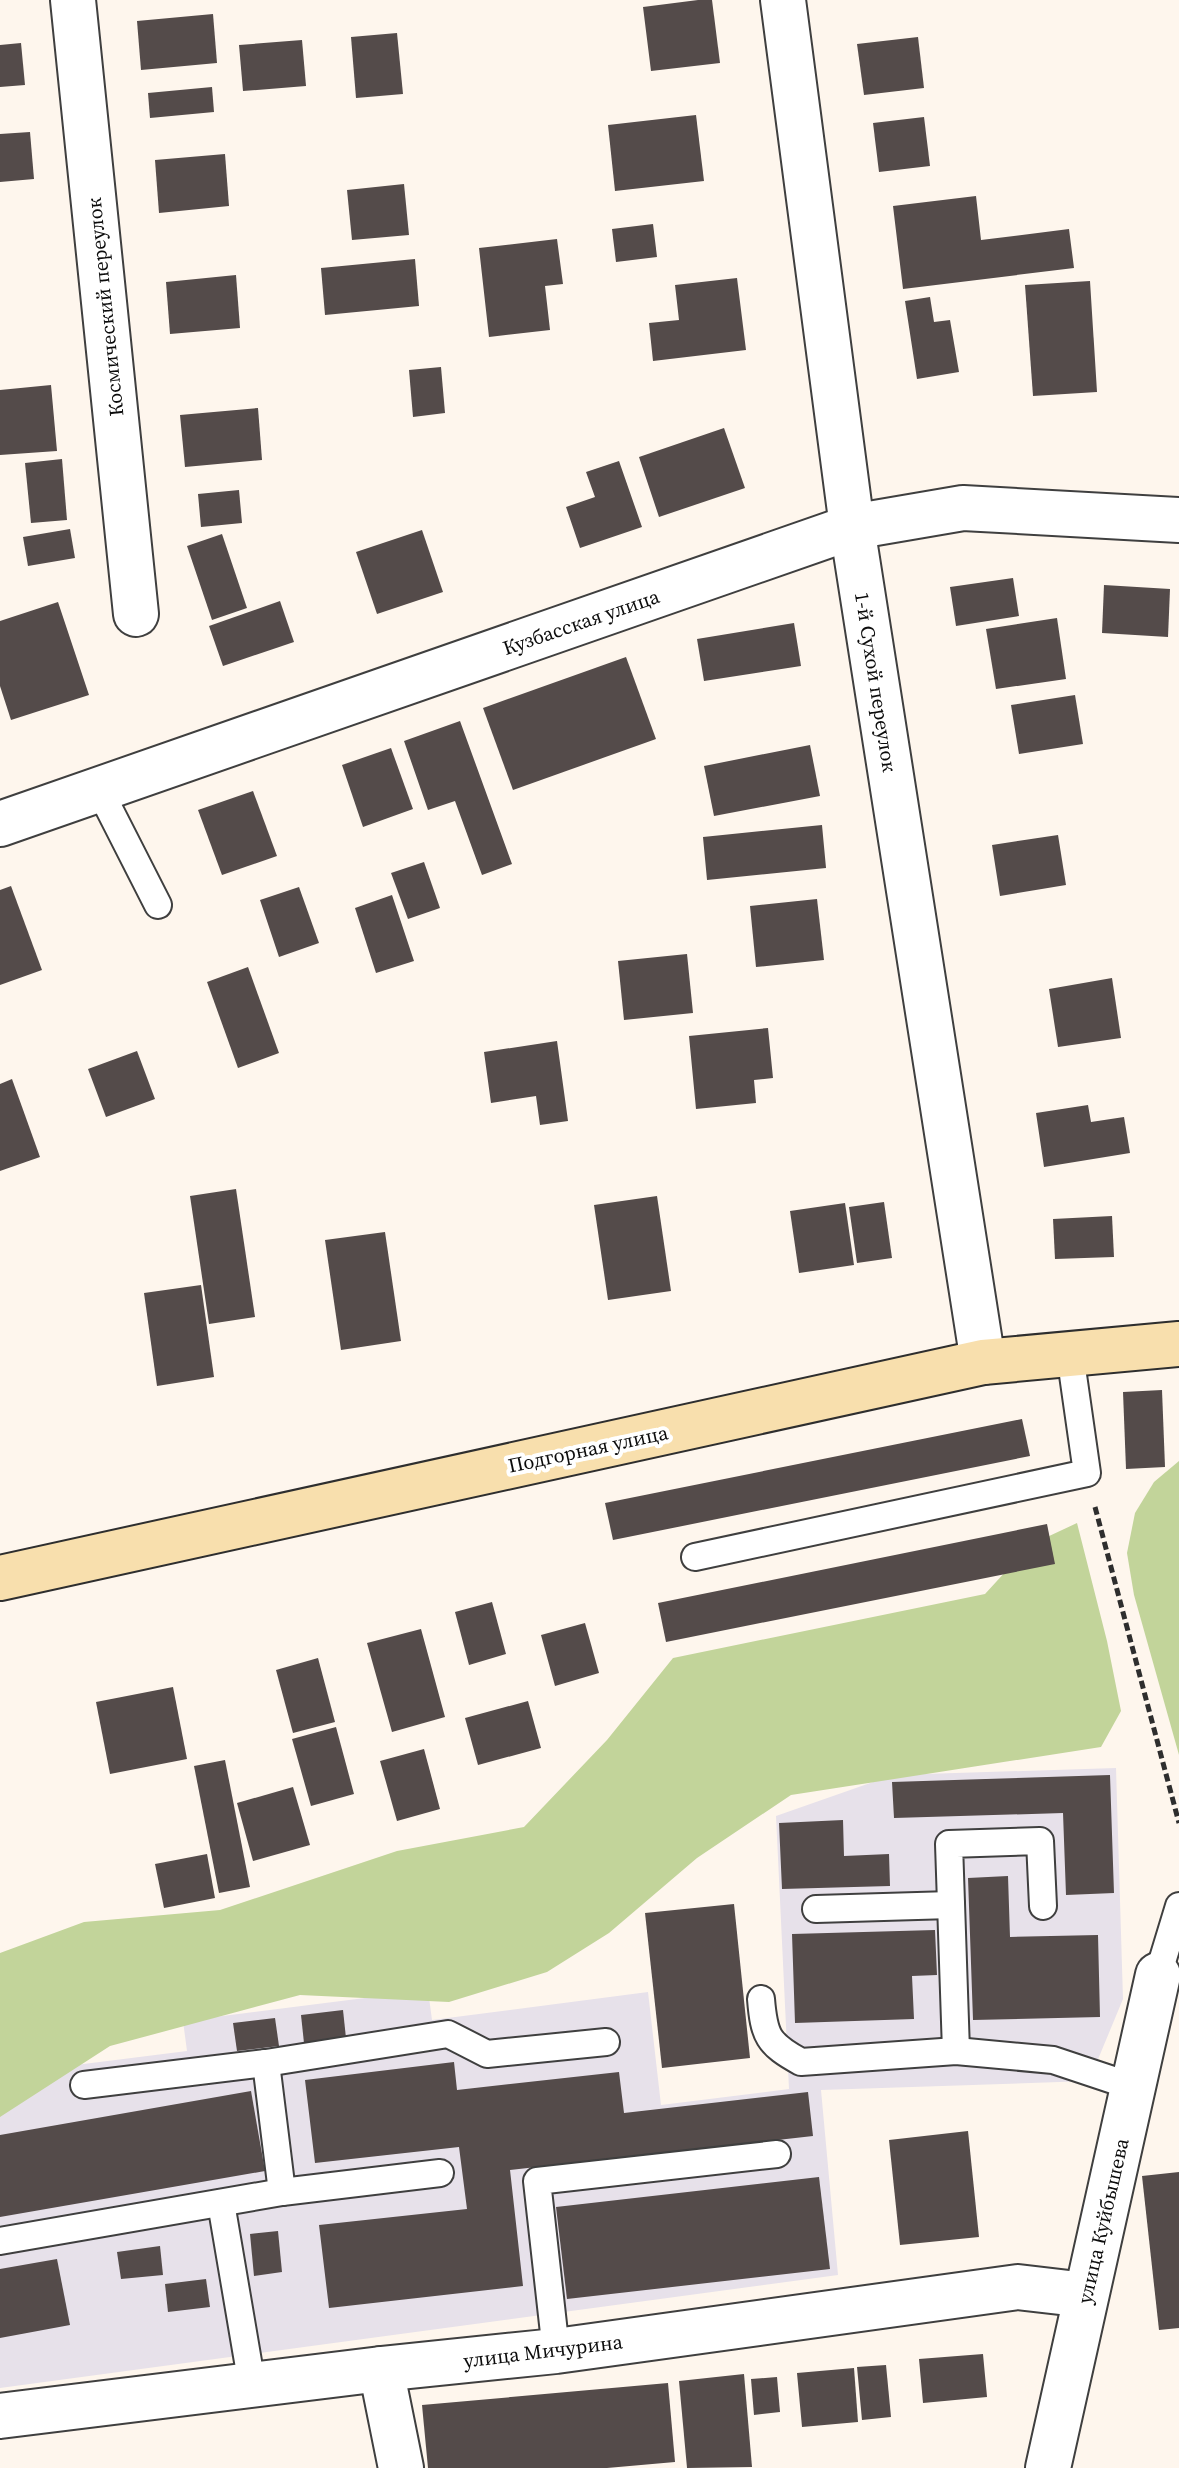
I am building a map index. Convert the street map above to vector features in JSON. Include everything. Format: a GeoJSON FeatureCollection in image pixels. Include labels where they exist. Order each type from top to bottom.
{"type":"FeatureCollection","features":[{"type":"Feature","properties":{"kind":"street","name":"Космический переулок"},"geometry":{"type":"LineString","coordinates":[[73,0],[136,614]]}},
{"type":"Feature","properties":{"kind":"street","name":"1-й Сухой переулок"},"geometry":{"type":"LineString","coordinates":[[783,0],[852,527],[983,1362]]}},
{"type":"Feature","properties":{"kind":"street","name":"Кузбасская улица"},"geometry":{"type":"LineString","coordinates":[[0,824],[852,527],[963,508],[1179,520]]}},
{"type":"Feature","properties":{"kind":"street","name":"Подгорная улица"},"geometry":{"type":"LineString","coordinates":[[0,1578],[983,1362],[1179,1344]]}},
{"type":"Feature","properties":{"kind":"street","name":"улица Куйбышева"},"geometry":{"type":"LineString","coordinates":[[1048,2468],[1134,2087],[1168,1972]]}},
{"type":"Feature","properties":{"kind":"street","name":"улица Мичурина"},"geometry":{"type":"LineString","coordinates":[[0,2416],[381,2369],[556,2351],[1018,2287],[1086,2295]]}},
{"type":"Feature","properties":{"kind":"street"},"geometry":{"type":"LineString","coordinates":[[381,2369],[401,2468]]}},
{"type":"Feature","properties":{"kind":"lane"},"geometry":{"type":"LineString","coordinates":[[100,791],[158,905]]}},
{"type":"Feature","properties":{"kind":"lane"},"geometry":{"type":"LineString","coordinates":[[695,1557],[1087,1473],[1070,1354]]}},
{"type":"Feature","properties":{"kind":"lane"},"geometry":{"type":"LineString","coordinates":[[956,2051],[949,1844],[1040,1841],[1043,1906]]}},
{"type":"Feature","properties":{"kind":"lane"},"geometry":{"type":"LineString","coordinates":[[816,1909],[951,1905]]}},
{"type":"Feature","properties":{"kind":"lane"},"geometry":{"type":"LineString","coordinates":[[1168,1972],[1179,1906]]}},
{"type":"Feature","properties":{"kind":"lane"},"geometry":{"type":"LineString","coordinates":[[761,1999],[763,2028],[779,2050],[801,2062],[956,2051],[1053,2060],[1134,2087]]}},
{"type":"Feature","properties":{"kind":"lane"},"geometry":{"type":"LineString","coordinates":[[84,2085],[266,2063],[448,2034],[487,2054],[606,2042]]}},
{"type":"Feature","properties":{"kind":"lane"},"geometry":{"type":"LineString","coordinates":[[266,2063],[282,2192]]}},
{"type":"Feature","properties":{"kind":"lane"},"geometry":{"type":"LineString","coordinates":[[556,2351],[537,2181],[777,2154]]}},
{"type":"Feature","properties":{"kind":"lane"},"geometry":{"type":"LineString","coordinates":[[0,2241],[282,2192],[440,2173]]}},
{"type":"Feature","properties":{"kind":"lane"},"geometry":{"type":"LineString","coordinates":[[221,2203],[252,2385]]}},
{"type":"Feature","properties":{"kind":"path"},"geometry":{"type":"LineString","coordinates":[[1092,1498],[1179,1823]]}},
{"type":"Feature","properties":{"kind":"shaded area"},"geometry":{"type":"Polygon","coordinates":[[[1116,1768],[1123,1999],[1089,2081],[821,2090],[838,2275],[0,2388],[0,2114],[28,2071],[187,2051],[183,2021],[428,1990],[432,2020],[648,1992],[661,2105],[789,2089],[776,1816],[893,1775],[1116,1768]]]}},
{"type":"Feature","properties":{"kind":"green space"},"geometry":{"type":"Polygon","coordinates":[[[1179,1461],[1179,1755],[1134,1595],[1127,1553],[1135,1513],[1154,1482],[1179,1461]]]}},
{"type":"Feature","properties":{"kind":"green space"},"geometry":{"type":"Polygon","coordinates":[[[1077,1523],[1121,1711],[1101,1747],[791,1795],[697,1858],[609,1933],[547,1972],[449,2002],[300,1995],[110,2046],[0,2117],[0,1953],[84,1922],[220,1910],[397,1851],[524,1827],[607,1740],[673,1658],[985,1594],[1030,1545],[1077,1523]]]}},
{"type":"Feature","properties":{"kind":"building"},"geometry":{"type":"Polygon","coordinates":[[[712,0],[720,63],[651,71],[643,7],[712,0]]]}},
{"type":"Feature","properties":{"kind":"building"},"geometry":{"type":"Polygon","coordinates":[[[213,14],[217,63],[141,70],[137,21],[213,14]]]}},
{"type":"Feature","properties":{"kind":"building"},"geometry":{"type":"Polygon","coordinates":[[[397,33],[403,94],[356,98],[351,37],[397,33]]]}},
{"type":"Feature","properties":{"kind":"building"},"geometry":{"type":"Polygon","coordinates":[[[918,37],[924,88],[864,95],[857,44],[918,37]]]}},
{"type":"Feature","properties":{"kind":"building"},"geometry":{"type":"Polygon","coordinates":[[[302,40],[306,86],[243,91],[239,45],[302,40]]]}},
{"type":"Feature","properties":{"kind":"building"},"geometry":{"type":"Polygon","coordinates":[[[21,43],[25,85],[0,87],[0,45],[21,43]]]}},
{"type":"Feature","properties":{"kind":"building"},"geometry":{"type":"Polygon","coordinates":[[[212,87],[214,112],[150,118],[148,93],[212,87]]]}},
{"type":"Feature","properties":{"kind":"building"},"geometry":{"type":"Polygon","coordinates":[[[696,115],[704,181],[615,191],[608,125],[696,115]]]}},
{"type":"Feature","properties":{"kind":"building"},"geometry":{"type":"Polygon","coordinates":[[[924,117],[930,166],[879,172],[873,123],[924,117]]]}},
{"type":"Feature","properties":{"kind":"building"},"geometry":{"type":"Polygon","coordinates":[[[30,132],[34,179],[0,182],[0,134],[30,132]]]}},
{"type":"Feature","properties":{"kind":"building"},"geometry":{"type":"Polygon","coordinates":[[[225,154],[229,206],[159,213],[155,160],[225,154]]]}},
{"type":"Feature","properties":{"kind":"building"},"geometry":{"type":"Polygon","coordinates":[[[404,184],[409,235],[352,240],[347,190],[404,184]]]}},
{"type":"Feature","properties":{"kind":"building"},"geometry":{"type":"Polygon","coordinates":[[[976,196],[981,240],[1069,229],[1074,268],[903,289],[893,206],[976,196]]]}},
{"type":"Feature","properties":{"kind":"building"},"geometry":{"type":"Polygon","coordinates":[[[653,224],[657,257],[616,262],[612,229],[653,224]]]}},
{"type":"Feature","properties":{"kind":"building"},"geometry":{"type":"Polygon","coordinates":[[[557,239],[563,284],[545,286],[550,330],[489,337],[479,248],[557,239]]]}},
{"type":"Feature","properties":{"kind":"building"},"geometry":{"type":"Polygon","coordinates":[[[415,259],[419,306],[325,315],[321,268],[415,259]]]}},
{"type":"Feature","properties":{"kind":"building"},"geometry":{"type":"Polygon","coordinates":[[[236,275],[240,328],[170,334],[166,282],[236,275]]]}},
{"type":"Feature","properties":{"kind":"building"},"geometry":{"type":"Polygon","coordinates":[[[737,278],[746,350],[653,361],[649,323],[679,320],[675,285],[737,278]]]}},
{"type":"Feature","properties":{"kind":"building"},"geometry":{"type":"Polygon","coordinates":[[[1090,281],[1097,392],[1033,396],[1025,285],[1090,281]]]}},
{"type":"Feature","properties":{"kind":"building"},"geometry":{"type":"Polygon","coordinates":[[[930,297],[934,322],[950,320],[959,372],[917,379],[905,301],[930,297]]]}},
{"type":"Feature","properties":{"kind":"building"},"geometry":{"type":"Polygon","coordinates":[[[441,367],[445,413],[413,417],[409,370],[441,367]]]}},
{"type":"Feature","properties":{"kind":"building"},"geometry":{"type":"Polygon","coordinates":[[[51,385],[57,451],[0,455],[0,390],[51,385]]]}},
{"type":"Feature","properties":{"kind":"building"},"geometry":{"type":"Polygon","coordinates":[[[258,408],[262,460],[185,467],[180,415],[258,408]]]}},
{"type":"Feature","properties":{"kind":"building"},"geometry":{"type":"Polygon","coordinates":[[[724,428],[745,488],[659,517],[639,457],[724,428]]]}},
{"type":"Feature","properties":{"kind":"building"},"geometry":{"type":"Polygon","coordinates":[[[62,459],[67,520],[31,523],[25,463],[62,459]]]}},
{"type":"Feature","properties":{"kind":"building"},"geometry":{"type":"Polygon","coordinates":[[[619,461],[642,527],[580,548],[566,507],[595,497],[586,472],[619,461]]]}},
{"type":"Feature","properties":{"kind":"building"},"geometry":{"type":"Polygon","coordinates":[[[239,490],[242,523],[201,527],[198,494],[239,490]]]}},
{"type":"Feature","properties":{"kind":"building"},"geometry":{"type":"Polygon","coordinates":[[[70,529],[75,558],[28,566],[23,537],[70,529]]]}},
{"type":"Feature","properties":{"kind":"building"},"geometry":{"type":"Polygon","coordinates":[[[422,530],[443,592],[377,614],[356,552],[422,530]]]}},
{"type":"Feature","properties":{"kind":"building"},"geometry":{"type":"Polygon","coordinates":[[[222,534],[247,608],[212,620],[187,546],[222,534]]]}},
{"type":"Feature","properties":{"kind":"building"},"geometry":{"type":"Polygon","coordinates":[[[1013,578],[1019,616],[956,626],[950,587],[1013,578]]]}},
{"type":"Feature","properties":{"kind":"building"},"geometry":{"type":"Polygon","coordinates":[[[1104,585],[1170,589],[1168,637],[1102,633],[1104,585]]]}},
{"type":"Feature","properties":{"kind":"building"},"geometry":{"type":"Polygon","coordinates":[[[280,601],[294,642],[223,666],[209,626],[280,601]]]}},
{"type":"Feature","properties":{"kind":"building"},"geometry":{"type":"Polygon","coordinates":[[[58,602],[89,695],[11,720],[0,686],[0,621],[58,602]]]}},
{"type":"Feature","properties":{"kind":"building"},"geometry":{"type":"Polygon","coordinates":[[[1057,618],[1066,679],[996,689],[986,629],[1057,618]]]}},
{"type":"Feature","properties":{"kind":"building"},"geometry":{"type":"Polygon","coordinates":[[[794,623],[801,666],[704,681],[697,639],[794,623]]]}},
{"type":"Feature","properties":{"kind":"building"},"geometry":{"type":"Polygon","coordinates":[[[626,657],[656,739],[513,790],[483,708],[626,657]]]}},
{"type":"Feature","properties":{"kind":"building"},"geometry":{"type":"Polygon","coordinates":[[[1075,695],[1083,744],[1019,754],[1011,705],[1075,695]]]}},
{"type":"Feature","properties":{"kind":"building"},"geometry":{"type":"Polygon","coordinates":[[[460,721],[512,864],[482,875],[455,801],[428,810],[404,741],[460,721]]]}},
{"type":"Feature","properties":{"kind":"building"},"geometry":{"type":"Polygon","coordinates":[[[810,745],[820,796],[714,816],[704,766],[810,745]]]}},
{"type":"Feature","properties":{"kind":"building"},"geometry":{"type":"Polygon","coordinates":[[[391,748],[413,809],[363,827],[342,765],[391,748]]]}},
{"type":"Feature","properties":{"kind":"building"},"geometry":{"type":"Polygon","coordinates":[[[253,791],[277,856],[222,875],[198,810],[253,791]]]}},
{"type":"Feature","properties":{"kind":"building"},"geometry":{"type":"Polygon","coordinates":[[[822,825],[826,868],[707,880],[703,837],[822,825]]]}},
{"type":"Feature","properties":{"kind":"building"},"geometry":{"type":"Polygon","coordinates":[[[1058,835],[1066,885],[1000,896],[992,845],[1058,835]]]}},
{"type":"Feature","properties":{"kind":"building"},"geometry":{"type":"Polygon","coordinates":[[[424,862],[440,908],[408,919],[391,873],[424,862]]]}},
{"type":"Feature","properties":{"kind":"building"},"geometry":{"type":"Polygon","coordinates":[[[11,886],[42,970],[0,985],[0,890],[11,886]]]}},
{"type":"Feature","properties":{"kind":"building"},"geometry":{"type":"Polygon","coordinates":[[[299,887],[319,943],[279,957],[260,900],[299,887]]]}},
{"type":"Feature","properties":{"kind":"building"},"geometry":{"type":"Polygon","coordinates":[[[392,895],[414,961],[376,973],[355,908],[392,895]]]}},
{"type":"Feature","properties":{"kind":"building"},"geometry":{"type":"Polygon","coordinates":[[[817,899],[824,960],[756,967],[750,906],[817,899]]]}},
{"type":"Feature","properties":{"kind":"building"},"geometry":{"type":"Polygon","coordinates":[[[687,954],[693,1013],[624,1020],[618,961],[687,954]]]}},
{"type":"Feature","properties":{"kind":"building"},"geometry":{"type":"Polygon","coordinates":[[[248,967],[279,1053],[238,1068],[207,982],[248,967]]]}},
{"type":"Feature","properties":{"kind":"building"},"geometry":{"type":"Polygon","coordinates":[[[1112,978],[1121,1038],[1058,1047],[1049,989],[1112,978]]]}},
{"type":"Feature","properties":{"kind":"building"},"geometry":{"type":"Polygon","coordinates":[[[768,1028],[773,1078],[754,1080],[756,1103],[696,1109],[689,1036],[768,1028]]]}},
{"type":"Feature","properties":{"kind":"building"},"geometry":{"type":"Polygon","coordinates":[[[557,1041],[568,1121],[540,1125],[536,1096],[491,1103],[484,1052],[557,1041]]]}},
{"type":"Feature","properties":{"kind":"building"},"geometry":{"type":"Polygon","coordinates":[[[137,1051],[155,1099],[106,1117],[88,1069],[137,1051]]]}},
{"type":"Feature","properties":{"kind":"building"},"geometry":{"type":"Polygon","coordinates":[[[12,1079],[40,1157],[0,1171],[0,1084],[12,1079]]]}},
{"type":"Feature","properties":{"kind":"building"},"geometry":{"type":"Polygon","coordinates":[[[1088,1105],[1091,1122],[1124,1117],[1130,1153],[1044,1167],[1036,1113],[1088,1105]]]}},
{"type":"Feature","properties":{"kind":"building"},"geometry":{"type":"Polygon","coordinates":[[[236,1189],[255,1317],[209,1324],[190,1196],[236,1189]]]}},
{"type":"Feature","properties":{"kind":"building"},"geometry":{"type":"Polygon","coordinates":[[[657,1196],[671,1291],[608,1300],[594,1205],[657,1196]]]}},
{"type":"Feature","properties":{"kind":"building"},"geometry":{"type":"Polygon","coordinates":[[[884,1202],[892,1258],[857,1263],[849,1207],[884,1202]]]}},
{"type":"Feature","properties":{"kind":"building"},"geometry":{"type":"Polygon","coordinates":[[[845,1203],[854,1265],[799,1273],[790,1211],[845,1203]]]}},
{"type":"Feature","properties":{"kind":"building"},"geometry":{"type":"Polygon","coordinates":[[[1112,1216],[1114,1257],[1055,1259],[1053,1219],[1112,1216]]]}},
{"type":"Feature","properties":{"kind":"building"},"geometry":{"type":"Polygon","coordinates":[[[385,1232],[401,1341],[341,1350],[325,1240],[385,1232]]]}},
{"type":"Feature","properties":{"kind":"building"},"geometry":{"type":"Polygon","coordinates":[[[201,1285],[214,1377],[157,1386],[144,1293],[201,1285]]]}},
{"type":"Feature","properties":{"kind":"building"},"geometry":{"type":"Polygon","coordinates":[[[1162,1390],[1165,1467],[1126,1469],[1123,1392],[1162,1390]]]}},
{"type":"Feature","properties":{"kind":"building"},"geometry":{"type":"Polygon","coordinates":[[[1022,1419],[1030,1456],[613,1540],[605,1503],[1022,1419]]]}},
{"type":"Feature","properties":{"kind":"building"},"geometry":{"type":"Polygon","coordinates":[[[1047,1524],[1055,1564],[666,1642],[658,1603],[1047,1524]]]}},
{"type":"Feature","properties":{"kind":"building"},"geometry":{"type":"Polygon","coordinates":[[[492,1602],[506,1654],[469,1665],[455,1612],[492,1602]]]}},
{"type":"Feature","properties":{"kind":"building"},"geometry":{"type":"Polygon","coordinates":[[[585,1623],[599,1673],[555,1686],[541,1635],[585,1623]]]}},
{"type":"Feature","properties":{"kind":"building"},"geometry":{"type":"Polygon","coordinates":[[[421,1629],[445,1717],[392,1732],[367,1643],[421,1629]]]}},
{"type":"Feature","properties":{"kind":"building"},"geometry":{"type":"Polygon","coordinates":[[[318,1658],[335,1722],[293,1733],[276,1670],[318,1658]]]}},
{"type":"Feature","properties":{"kind":"building"},"geometry":{"type":"Polygon","coordinates":[[[173,1687],[187,1759],[110,1774],[96,1702],[173,1687]]]}},
{"type":"Feature","properties":{"kind":"building"},"geometry":{"type":"Polygon","coordinates":[[[528,1701],[541,1748],[478,1765],[465,1718],[528,1701]]]}},
{"type":"Feature","properties":{"kind":"building"},"geometry":{"type":"Polygon","coordinates":[[[336,1727],[354,1794],[311,1806],[292,1739],[336,1727]]]}},
{"type":"Feature","properties":{"kind":"building"},"geometry":{"type":"Polygon","coordinates":[[[424,1749],[440,1809],[397,1821],[380,1761],[424,1749]]]}},
{"type":"Feature","properties":{"kind":"building"},"geometry":{"type":"Polygon","coordinates":[[[225,1760],[250,1887],[219,1893],[194,1766],[225,1760]]]}},
{"type":"Feature","properties":{"kind":"building"},"geometry":{"type":"Polygon","coordinates":[[[1110,1775],[1114,1893],[1066,1895],[1063,1813],[894,1818],[892,1782],[1110,1775]]]}},
{"type":"Feature","properties":{"kind":"building"},"geometry":{"type":"Polygon","coordinates":[[[293,1787],[310,1845],[253,1861],[237,1803],[293,1787]]]}},
{"type":"Feature","properties":{"kind":"building"},"geometry":{"type":"Polygon","coordinates":[[[843,1820],[844,1856],[889,1854],[890,1886],[782,1889],[779,1823],[843,1820]]]}},
{"type":"Feature","properties":{"kind":"building"},"geometry":{"type":"Polygon","coordinates":[[[207,1854],[215,1898],[164,1908],[155,1864],[207,1854]]]}},
{"type":"Feature","properties":{"kind":"building"},"geometry":{"type":"Polygon","coordinates":[[[1008,1876],[1010,1937],[1098,1935],[1100,2017],[973,2020],[968,1878],[1008,1876]]]}},
{"type":"Feature","properties":{"kind":"building"},"geometry":{"type":"Polygon","coordinates":[[[734,1904],[750,2058],[662,2068],[645,1913],[734,1904]]]}},
{"type":"Feature","properties":{"kind":"building"},"geometry":{"type":"Polygon","coordinates":[[[935,1930],[937,1975],[912,1976],[914,2019],[795,2023],[792,1934],[935,1930]]]}},
{"type":"Feature","properties":{"kind":"building"},"geometry":{"type":"Polygon","coordinates":[[[343,2010],[346,2038],[304,2043],[301,2015],[343,2010]]]}},
{"type":"Feature","properties":{"kind":"building"},"geometry":{"type":"Polygon","coordinates":[[[275,2018],[279,2046],[237,2051],[233,2023],[275,2018]]]}},
{"type":"Feature","properties":{"kind":"building"},"geometry":{"type":"Polygon","coordinates":[[[454,2062],[457,2090],[619,2072],[624,2113],[808,2092],[813,2136],[510,2170],[523,2286],[329,2308],[319,2225],[467,2209],[459,2147],[315,2163],[305,2080],[454,2062]]]}},
{"type":"Feature","properties":{"kind":"building"},"geometry":{"type":"Polygon","coordinates":[[[251,2091],[265,2171],[0,2217],[0,2135],[251,2091]]]}},
{"type":"Feature","properties":{"kind":"building"},"geometry":{"type":"Polygon","coordinates":[[[968,2131],[979,2237],[900,2245],[889,2140],[968,2131]]]}},
{"type":"Feature","properties":{"kind":"building"},"geometry":{"type":"Polygon","coordinates":[[[1179,2172],[1179,2328],[1159,2330],[1142,2176],[1179,2172]]]}},
{"type":"Feature","properties":{"kind":"building"},"geometry":{"type":"Polygon","coordinates":[[[819,2177],[830,2269],[567,2299],[556,2207],[819,2177]]]}},
{"type":"Feature","properties":{"kind":"building"},"geometry":{"type":"Polygon","coordinates":[[[278,2231],[282,2272],[254,2276],[250,2234],[278,2231]]]}},
{"type":"Feature","properties":{"kind":"building"},"geometry":{"type":"Polygon","coordinates":[[[160,2246],[163,2275],[121,2279],[117,2252],[160,2246]]]}},
{"type":"Feature","properties":{"kind":"building"},"geometry":{"type":"Polygon","coordinates":[[[57,2259],[70,2325],[0,2338],[0,2269],[57,2259]]]}},
{"type":"Feature","properties":{"kind":"building"},"geometry":{"type":"Polygon","coordinates":[[[206,2279],[210,2307],[168,2312],[165,2284],[206,2279]]]}},
{"type":"Feature","properties":{"kind":"building"},"geometry":{"type":"Polygon","coordinates":[[[983,2354],[987,2397],[923,2403],[919,2359],[983,2354]]]}},
{"type":"Feature","properties":{"kind":"building"},"geometry":{"type":"Polygon","coordinates":[[[886,2365],[891,2417],[862,2420],[857,2367],[886,2365]]]}},
{"type":"Feature","properties":{"kind":"building"},"geometry":{"type":"Polygon","coordinates":[[[854,2368],[858,2422],[802,2427],[797,2373],[854,2368]]]}},
{"type":"Feature","properties":{"kind":"building"},"geometry":{"type":"Polygon","coordinates":[[[744,2374],[752,2467],[687,2468],[679,2381],[744,2374]]]}},
{"type":"Feature","properties":{"kind":"building"},"geometry":{"type":"Polygon","coordinates":[[[777,2377],[780,2412],[754,2415],[751,2379],[777,2377]]]}},
{"type":"Feature","properties":{"kind":"building"},"geometry":{"type":"Polygon","coordinates":[[[668,2383],[675,2462],[607,2468],[428,2468],[422,2405],[668,2383]]]}}]}
